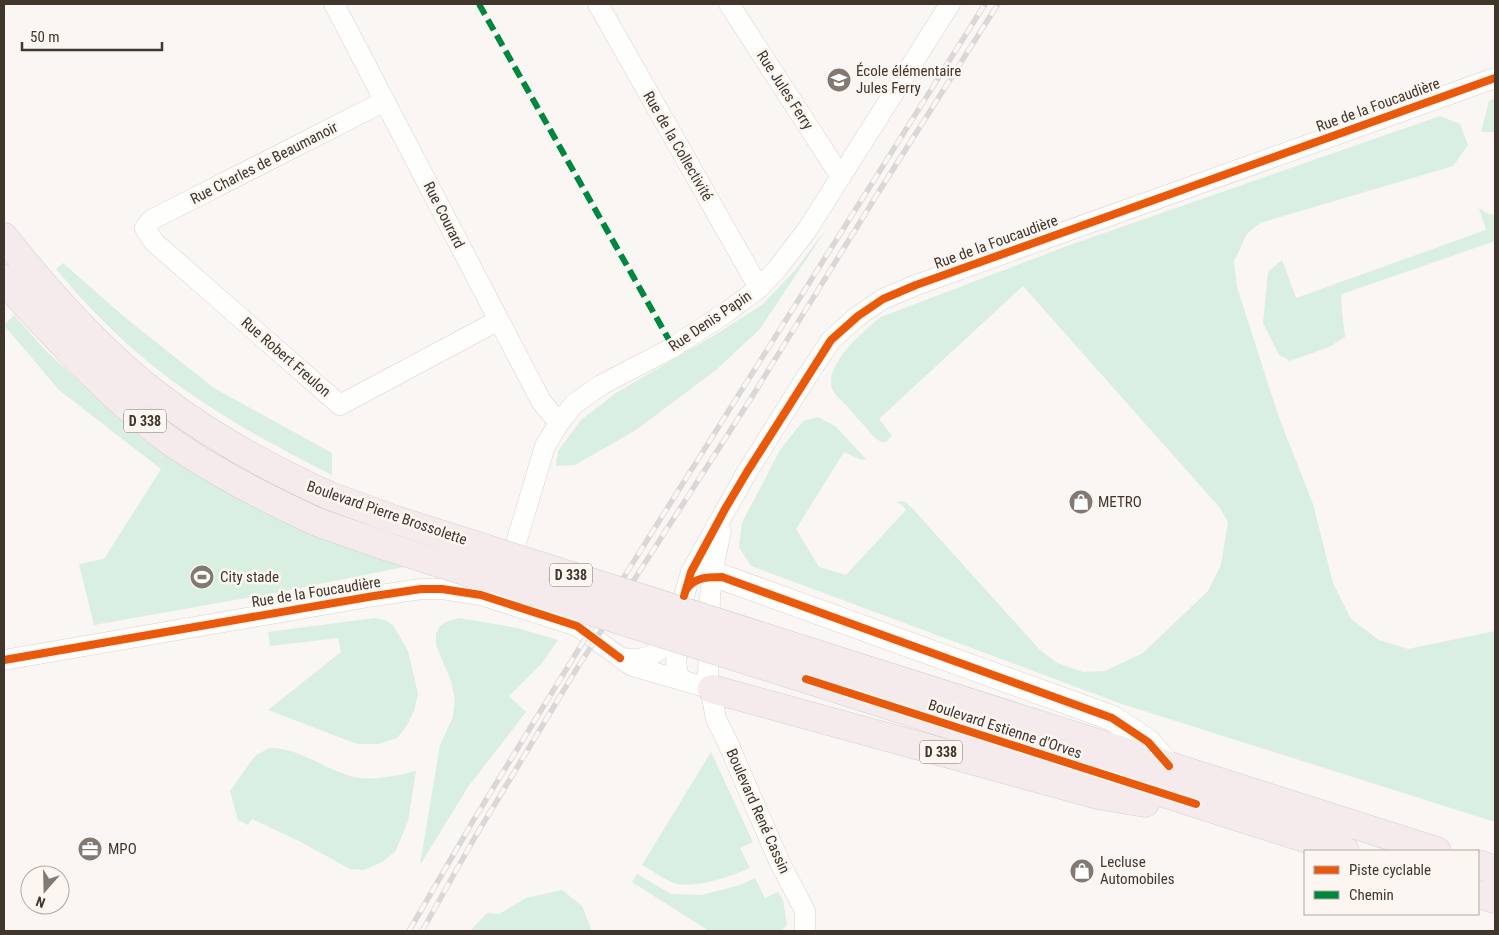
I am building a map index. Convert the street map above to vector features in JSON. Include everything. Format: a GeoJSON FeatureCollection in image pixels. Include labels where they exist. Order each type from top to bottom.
{"type":"FeatureCollection","features":[{"type":"Feature","properties":{"kind":"main road","name":"Boulevard Pierre Brossolette"},"geometry":{"type":"LineString","coordinates":[[4,237],[72,316],[110,354],[156,395],[243,453],[291,479],[328,496],[396,520],[814,653]]}},
{"type":"Feature","properties":{"kind":"main road","name":"Boulevard Pierre Brossolette"},"geometry":{"type":"LineString","coordinates":[[4,279],[25,305],[92,374],[137,414],[173,443],[226,476],[270,500],[317,522],[395,549],[806,680]]}},
{"type":"Feature","properties":{"kind":"main road","name":"Boulevard Estienne d'Orves"},"geometry":{"type":"LineString","coordinates":[[814,653],[1434,850]]}},
{"type":"Feature","properties":{"kind":"main road","name":"Boulevard Estienne d'Orves"},"geometry":{"type":"LineString","coordinates":[[806,680],[1184,806],[1341,850]]}},
{"type":"Feature","properties":{"kind":"main road","name":"D 338"},"geometry":{"type":"LineString","coordinates":[[712,689],[1098,795],[1184,806]]}},
{"type":"Feature","properties":{"kind":"main road"},"geometry":{"type":"LineString","coordinates":[[1479,864],[1495,870]]}},
{"type":"Feature","properties":{"kind":"street","name":"Rue Courard"},"geometry":{"type":"LineString","coordinates":[[334,4],[541,401],[559,423]]}},
{"type":"Feature","properties":{"kind":"street","name":"Rue de la Collectivité"},"geometry":{"type":"LineString","coordinates":[[598,4],[759,288]]}},
{"type":"Feature","properties":{"kind":"street","name":"Rue Jules Ferry"},"geometry":{"type":"LineString","coordinates":[[729,4],[841,177]]}},
{"type":"Feature","properties":{"kind":"street","name":"Rue Denis Papin"},"geometry":{"type":"LineString","coordinates":[[499,600],[544,446],[559,423],[574,404],[601,385],[670,349],[727,312],[759,288],[777,270],[807,230],[950,4]]}},
{"type":"Feature","properties":{"kind":"street","name":"Rue de la Foucaudière"},"geometry":{"type":"LineString","coordinates":[[681,679],[676,668],[684,596],[691,572],[747,472],[831,340],[858,316],[883,299],[916,285],[1495,78]]}},
{"type":"Feature","properties":{"kind":"street","name":"Rue Charles de Beaumanoir"},"geometry":{"type":"LineString","coordinates":[[145,228],[151,220],[385,102]]}},
{"type":"Feature","properties":{"kind":"street","name":"Rue Robert Freulon"},"geometry":{"type":"LineString","coordinates":[[145,228],[154,242],[340,405],[499,320]]}},
{"type":"Feature","properties":{"kind":"street","name":"Rue de la Foucaudière"},"geometry":{"type":"LineString","coordinates":[[712,689],[708,676],[710,597],[725,509]]}},
{"type":"Feature","properties":{"kind":"street"},"geometry":{"type":"LineString","coordinates":[[684,596],[692,582],[702,578],[722,577],[1112,718],[1148,742],[1169,766]]}},
{"type":"Feature","properties":{"kind":"street","name":"Rue de la Foucaudière"},"geometry":{"type":"LineString","coordinates":[[4,660],[274,612],[421,589],[462,591],[499,600],[577,626],[632,666],[681,679]]}},
{"type":"Feature","properties":{"kind":"street","name":"Rue de la Foucaudière"},"geometry":{"type":"LineString","coordinates":[[620,658],[637,659],[648,656],[669,642],[679,630],[681,622]]}},
{"type":"Feature","properties":{"kind":"street","name":"D 338"},"geometry":{"type":"LineString","coordinates":[[681,679],[712,689]]}},
{"type":"Feature","properties":{"kind":"street","name":"Boulevard René Cassin"},"geometry":{"type":"LineString","coordinates":[[712,689],[716,719],[780,862],[805,911],[804,931]]}},
{"type":"Feature","properties":{"kind":"green space"},"geometry":{"type":"Polygon","coordinates":[[[1495,98],[1495,132],[1481,132],[1489,101],[1495,98]]]}},
{"type":"Feature","properties":{"kind":"green space"},"geometry":{"type":"Polygon","coordinates":[[[1440,116],[1460,124],[1468,145],[1453,166],[1260,223],[1247,234],[1234,261],[1237,287],[1278,415],[1313,504],[1333,583],[1351,619],[1379,640],[1408,649],[1495,631],[1495,822],[1122,704],[751,566],[739,547],[742,523],[780,450],[803,421],[818,417],[835,426],[866,459],[862,460],[844,452],[796,529],[819,567],[846,575],[906,510],[896,502],[904,501],[1039,649],[1057,663],[1083,672],[1105,671],[1143,653],[1208,591],[1221,565],[1228,522],[1220,508],[1023,286],[879,419],[892,436],[886,442],[881,442],[874,437],[833,391],[831,381],[838,360],[855,340],[881,317],[1067,246],[1440,116]]]}},
{"type":"Feature","properties":{"kind":"green space"},"geometry":{"type":"Polygon","coordinates":[[[1479,208],[1488,214],[1495,215],[1495,241],[1342,294],[1345,337],[1329,347],[1290,361],[1279,355],[1263,323],[1268,272],[1282,260],[1296,298],[1486,230],[1479,208]]]}},
{"type":"Feature","properties":{"kind":"green space"},"geometry":{"type":"Polygon","coordinates":[[[827,228],[760,329],[716,370],[636,430],[575,465],[556,466],[558,451],[581,420],[616,393],[718,333],[763,304],[796,269],[827,228]]]}},
{"type":"Feature","properties":{"kind":"green space"},"geometry":{"type":"Polygon","coordinates":[[[63,263],[128,320],[214,388],[332,453],[332,475],[223,415],[147,361],[106,324],[56,269],[63,263]]]}},
{"type":"Feature","properties":{"kind":"green space"},"geometry":{"type":"Polygon","coordinates":[[[14,315],[46,351],[100,400],[320,537],[404,567],[275,593],[94,625],[79,564],[104,559],[161,469],[59,390],[4,325],[14,315]]]}},
{"type":"Feature","properties":{"kind":"green space"},"geometry":{"type":"Polygon","coordinates":[[[375,618],[385,620],[393,625],[408,651],[418,694],[414,711],[406,727],[397,738],[379,744],[357,744],[268,710],[341,652],[338,638],[270,646],[268,632],[375,618]]]}},
{"type":"Feature","properties":{"kind":"green space"},"geometry":{"type":"Polygon","coordinates":[[[459,618],[517,628],[558,640],[542,663],[509,696],[526,712],[468,787],[420,865],[440,745],[453,717],[455,700],[451,681],[436,645],[436,634],[440,626],[459,618]]]}},
{"type":"Feature","properties":{"kind":"green space"},"geometry":{"type":"Polygon","coordinates":[[[269,748],[300,754],[358,778],[383,778],[416,771],[408,821],[395,852],[382,862],[364,870],[350,869],[301,842],[252,819],[248,825],[238,820],[230,791],[255,756],[269,748]]]}},
{"type":"Feature","properties":{"kind":"green space"},"geometry":{"type":"Polygon","coordinates":[[[711,752],[753,842],[740,848],[750,868],[704,883],[677,884],[642,865],[711,752]]]}},
{"type":"Feature","properties":{"kind":"green space"},"geometry":{"type":"Polygon","coordinates":[[[637,874],[671,894],[702,895],[740,885],[755,878],[765,898],[778,892],[783,900],[787,925],[781,931],[709,931],[632,882],[637,874]]]}},
{"type":"Feature","properties":{"kind":"green space"},"geometry":{"type":"Polygon","coordinates":[[[562,890],[582,906],[591,929],[589,931],[470,931],[487,913],[499,914],[526,898],[562,890]]]}},
{"type":"Feature","properties":{"kind":"railway"},"geometry":{"type":"LineString","coordinates":[[409,931],[473,821],[588,634],[985,4]]}},
{"type":"Feature","properties":{"kind":"railway"},"geometry":{"type":"LineString","coordinates":[[422,931],[475,837],[576,670],[748,403],[998,4]]}},
{"type":"Feature","properties":{"kind":"marked path"},"geometry":{"type":"LineString","coordinates":[[479,4],[673,347]]}},
{"type":"Feature","properties":{"kind":"cycle path"},"geometry":{"type":"LineString","coordinates":[[684,596],[691,572],[725,509],[831,340],[858,316],[883,299],[916,285],[1495,78]]}},
{"type":"Feature","properties":{"kind":"cycle path"},"geometry":{"type":"LineString","coordinates":[[686,590],[697,580],[722,577],[1112,718],[1148,742],[1169,766]]}},
{"type":"Feature","properties":{"kind":"cycle path"},"geometry":{"type":"LineString","coordinates":[[4,660],[421,589],[442,589],[481,595],[577,626],[620,658]]}},
{"type":"Feature","properties":{"kind":"cycle path"},"geometry":{"type":"LineString","coordinates":[[806,679],[1196,804]]}},
{"type":"Feature","properties":{"kind":"place","name":"École élémentaire Jules Ferry"},"geometry":{"type":"Point","coordinates":[839,80]}},
{"type":"Feature","properties":{"kind":"place","name":"METRO"},"geometry":{"type":"Point","coordinates":[1081,502]}},
{"type":"Feature","properties":{"kind":"place","name":"City stade"},"geometry":{"type":"Point","coordinates":[202,577]}},
{"type":"Feature","properties":{"kind":"place","name":"MPO"},"geometry":{"type":"Point","coordinates":[90,849]}},
{"type":"Feature","properties":{"kind":"place","name":"Lecluse Automobiles"},"geometry":{"type":"Point","coordinates":[1082,871]}}]}
